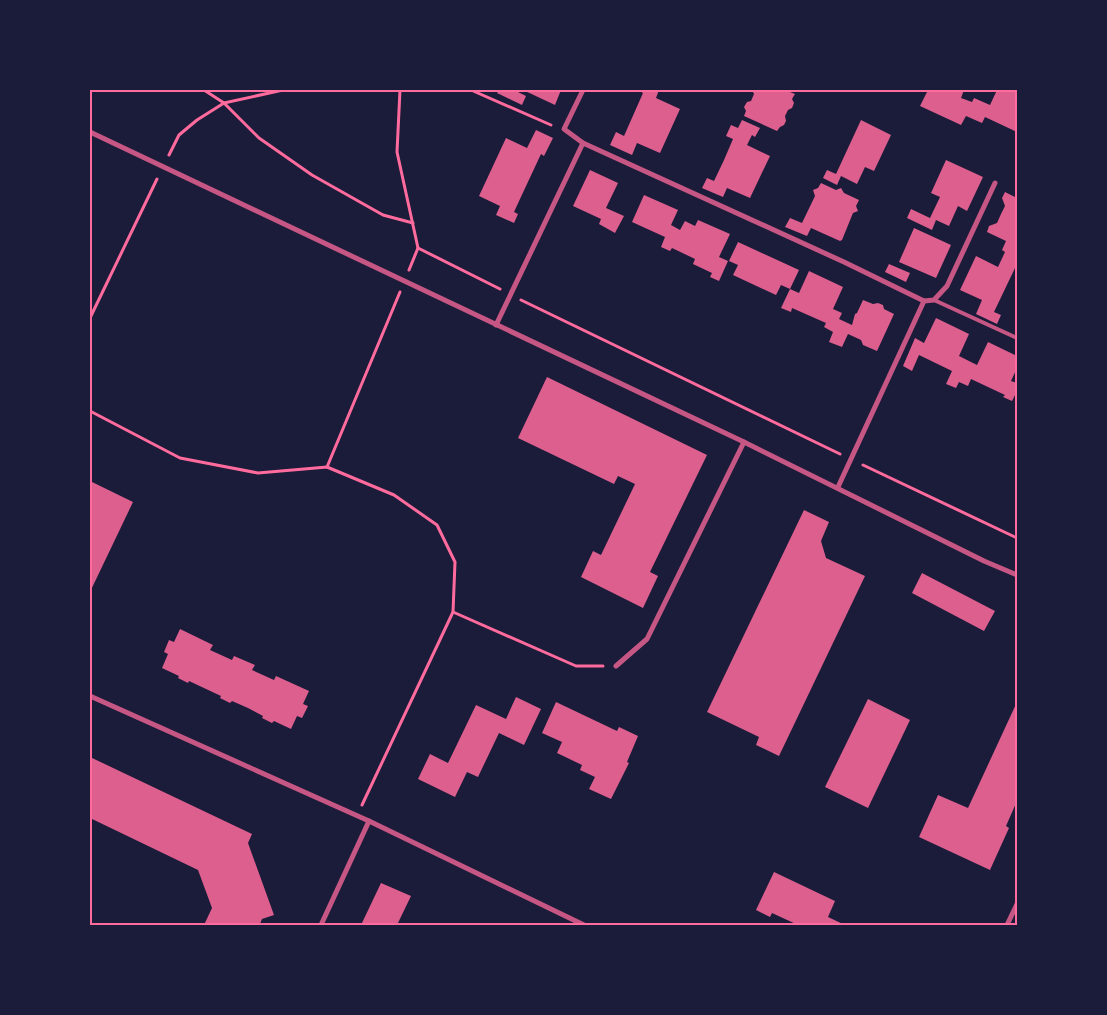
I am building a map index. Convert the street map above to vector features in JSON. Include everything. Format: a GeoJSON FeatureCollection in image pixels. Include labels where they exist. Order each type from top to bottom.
{"type":"FeatureCollection","features":[{"type":"Feature","properties":{"kind":"street"},"geometry":{"type":"LineString","coordinates":[[583,90],[564,129],[583,143],[844,262],[924,301],[934,300],[947,286],[995,183]]}},
{"type":"Feature","properties":{"kind":"street"},"geometry":{"type":"LineString","coordinates":[[90,132],[838,487],[984,561],[1017,574]]}},
{"type":"Feature","properties":{"kind":"street"},"geometry":{"type":"LineString","coordinates":[[496,325],[583,143]]}},
{"type":"Feature","properties":{"kind":"street"},"geometry":{"type":"LineString","coordinates":[[838,487],[924,301]]}},
{"type":"Feature","properties":{"kind":"street"},"geometry":{"type":"LineString","coordinates":[[616,666],[648,639],[744,442]]}},
{"type":"Feature","properties":{"kind":"street"},"geometry":{"type":"LineString","coordinates":[[90,696],[369,821],[584,925]]}},
{"type":"Feature","properties":{"kind":"street"},"geometry":{"type":"LineString","coordinates":[[321,925],[369,821]]}},
{"type":"Feature","properties":{"kind":"street"},"geometry":{"type":"LineString","coordinates":[[1007,925],[1017,904]]}},
{"type":"Feature","properties":{"kind":"lane"},"geometry":{"type":"LineString","coordinates":[[934,300],[1017,338]]}},
{"type":"Feature","properties":{"kind":"path"},"geometry":{"type":"LineString","coordinates":[[204,90],[224,103],[259,138],[312,175],[383,214],[413,223]]}},
{"type":"Feature","properties":{"kind":"path"},"geometry":{"type":"LineString","coordinates":[[90,318],[179,135],[197,120],[224,103],[283,90]]}},
{"type":"Feature","properties":{"kind":"path"},"geometry":{"type":"LineString","coordinates":[[327,467],[418,248],[397,152],[400,90]]}},
{"type":"Feature","properties":{"kind":"path"},"geometry":{"type":"LineString","coordinates":[[471,90],[564,129]]}},
{"type":"Feature","properties":{"kind":"path"},"geometry":{"type":"LineString","coordinates":[[418,248],[511,295],[1017,538]]}},
{"type":"Feature","properties":{"kind":"path"},"geometry":{"type":"LineString","coordinates":[[90,411],[180,458],[258,473],[327,467],[394,495],[437,525],[455,562],[453,612],[357,816]]}},
{"type":"Feature","properties":{"kind":"path"},"geometry":{"type":"LineString","coordinates":[[453,612],[576,666],[616,666]]}},
{"type":"Feature","properties":{"kind":"building"},"geometry":{"type":"Polygon","coordinates":[[[499,90],[514,90],[526,96],[522,105],[497,93],[499,90]]]}},
{"type":"Feature","properties":{"kind":"building"},"geometry":{"type":"Polygon","coordinates":[[[523,90],[561,90],[555,105],[523,90]]]}},
{"type":"Feature","properties":{"kind":"building"},"geometry":{"type":"Polygon","coordinates":[[[638,90],[659,90],[656,98],[680,109],[660,153],[637,143],[632,155],[610,145],[616,132],[624,136],[643,93],[638,90]]]}},
{"type":"Feature","properties":{"kind":"building"},"geometry":{"type":"Polygon","coordinates":[[[752,90],[785,90],[795,94],[792,99],[794,103],[792,108],[788,110],[785,116],[786,121],[777,131],[744,116],[746,111],[744,107],[747,102],[751,101],[754,94],[752,90]]]}},
{"type":"Feature","properties":{"kind":"building"},"geometry":{"type":"Polygon","coordinates":[[[928,90],[964,90],[961,98],[972,102],[974,98],[990,105],[997,90],[1017,90],[1017,132],[985,117],[982,123],[966,116],[961,125],[920,106],[928,90]]]}},
{"type":"Feature","properties":{"kind":"building"},"geometry":{"type":"Polygon","coordinates":[[[742,120],[760,128],[755,137],[752,135],[747,145],[770,156],[750,198],[727,188],[723,197],[702,188],[707,178],[714,181],[724,160],[733,139],[726,136],[731,125],[738,128],[742,120]]]}},
{"type":"Feature","properties":{"kind":"building"},"geometry":{"type":"Polygon","coordinates":[[[861,120],[891,135],[874,171],[865,167],[857,184],[841,176],[837,185],[823,178],[827,170],[836,174],[861,120]]]}},
{"type":"Feature","properties":{"kind":"building"},"geometry":{"type":"Polygon","coordinates":[[[536,130],[553,138],[544,156],[541,154],[514,212],[518,214],[514,223],[496,215],[500,206],[479,196],[506,138],[527,148],[536,130]]]}},
{"type":"Feature","properties":{"kind":"building"},"geometry":{"type":"Polygon","coordinates":[[[946,160],[983,177],[967,211],[958,206],[949,226],[936,220],[932,230],[907,218],[911,209],[930,218],[940,197],[931,193],[946,160]]]}},
{"type":"Feature","properties":{"kind":"building"},"geometry":{"type":"Polygon","coordinates":[[[590,170],[618,183],[606,208],[624,216],[615,233],[599,224],[601,219],[573,206],[590,170]]]}},
{"type":"Feature","properties":{"kind":"building"},"geometry":{"type":"Polygon","coordinates":[[[821,183],[836,190],[841,188],[844,193],[859,200],[856,206],[858,211],[853,213],[840,241],[811,228],[807,236],[785,227],[790,218],[802,223],[815,196],[813,190],[818,188],[821,183]]]}},
{"type":"Feature","properties":{"kind":"building"},"geometry":{"type":"Polygon","coordinates":[[[1005,192],[1017,198],[1017,269],[1015,268],[994,312],[1001,315],[997,324],[976,314],[982,300],[960,290],[976,256],[998,267],[1005,252],[1002,250],[1006,241],[987,232],[989,226],[997,223],[1005,206],[1002,198],[1005,192]]]}},
{"type":"Feature","properties":{"kind":"building"},"geometry":{"type":"Polygon","coordinates":[[[644,195],[678,210],[671,225],[680,230],[685,221],[695,226],[698,220],[730,234],[719,257],[728,261],[719,281],[710,277],[712,273],[693,264],[695,259],[672,248],[670,251],[661,247],[665,237],[632,222],[644,195]]]}},
{"type":"Feature","properties":{"kind":"building"},"geometry":{"type":"Polygon","coordinates":[[[914,228],[951,245],[936,278],[899,262],[914,228]]]}},
{"type":"Feature","properties":{"kind":"building"},"geometry":{"type":"Polygon","coordinates":[[[738,242],[799,270],[790,289],[781,285],[776,295],[733,275],[738,265],[729,261],[738,242]]]}},
{"type":"Feature","properties":{"kind":"building"},"geometry":{"type":"Polygon","coordinates":[[[889,264],[910,273],[906,282],[885,272],[889,264]]]}},
{"type":"Feature","properties":{"kind":"building"},"geometry":{"type":"Polygon","coordinates":[[[809,271],[843,287],[833,309],[842,313],[839,319],[852,325],[855,314],[863,300],[883,305],[884,309],[894,314],[877,351],[863,345],[861,340],[848,334],[842,347],[829,342],[833,332],[824,327],[826,323],[792,308],[791,312],[781,308],[790,289],[799,293],[809,271]]]}},
{"type":"Feature","properties":{"kind":"building"},"geometry":{"type":"Polygon","coordinates":[[[936,318],[969,334],[959,356],[977,365],[988,342],[1017,356],[1017,368],[1011,381],[1017,383],[1017,391],[1012,401],[1003,397],[1005,395],[971,379],[968,386],[959,382],[956,388],[946,384],[952,371],[919,355],[912,371],[903,366],[915,338],[924,343],[936,318]]]}},
{"type":"Feature","properties":{"kind":"building"},"geometry":{"type":"Polygon","coordinates":[[[547,377],[707,455],[650,572],[658,576],[643,608],[581,577],[593,551],[601,555],[635,484],[618,476],[614,484],[518,438],[547,377]]]}},
{"type":"Feature","properties":{"kind":"building"},"geometry":{"type":"Polygon","coordinates":[[[90,481],[133,502],[90,592],[90,481]]]}},
{"type":"Feature","properties":{"kind":"building"},"geometry":{"type":"Polygon","coordinates":[[[804,510],[829,522],[821,541],[826,558],[865,576],[779,756],[756,745],[759,737],[707,712],[804,510]]]}},
{"type":"Feature","properties":{"kind":"building"},"geometry":{"type":"Polygon","coordinates":[[[922,573],[995,611],[984,631],[912,593],[922,573]]]}},
{"type":"Feature","properties":{"kind":"building"},"geometry":{"type":"Polygon","coordinates":[[[180,629],[213,645],[210,650],[232,660],[234,656],[255,665],[252,670],[274,680],[276,676],[309,691],[303,704],[308,706],[302,718],[297,716],[291,729],[274,721],[272,723],[248,708],[232,701],[230,703],[220,698],[221,696],[189,681],[188,683],[178,678],[179,676],[162,668],[168,654],[164,652],[169,640],[174,642],[180,629]]]}},
{"type":"Feature","properties":{"kind":"building"},"geometry":{"type":"Polygon","coordinates":[[[516,697],[541,709],[524,745],[499,733],[478,777],[467,772],[455,797],[418,779],[430,754],[448,763],[476,705],[506,719],[516,697]]]}},
{"type":"Feature","properties":{"kind":"building"},"geometry":{"type":"Polygon","coordinates":[[[868,699],[910,720],[868,808],[825,787],[868,699]]]}},
{"type":"Feature","properties":{"kind":"building"},"geometry":{"type":"Polygon","coordinates":[[[556,702],[617,731],[619,727],[638,736],[627,762],[629,763],[611,799],[589,789],[595,777],[580,770],[582,765],[557,753],[562,742],[542,733],[556,702]]]}},
{"type":"Feature","properties":{"kind":"building"},"geometry":{"type":"Polygon","coordinates":[[[1017,702],[1017,801],[1006,826],[1009,828],[990,870],[919,837],[938,795],[968,808],[1017,702]]]}},
{"type":"Feature","properties":{"kind":"building"},"geometry":{"type":"Polygon","coordinates":[[[90,757],[252,834],[248,843],[274,915],[262,919],[260,924],[263,925],[204,925],[212,908],[198,870],[90,818],[90,757]]]}},
{"type":"Feature","properties":{"kind":"building"},"geometry":{"type":"Polygon","coordinates":[[[774,872],[835,901],[828,917],[845,925],[798,925],[772,913],[770,917],[756,910],[774,872]]]}},
{"type":"Feature","properties":{"kind":"building"},"geometry":{"type":"Polygon","coordinates":[[[381,883],[411,896],[397,925],[361,925],[381,883]]]}}]}
